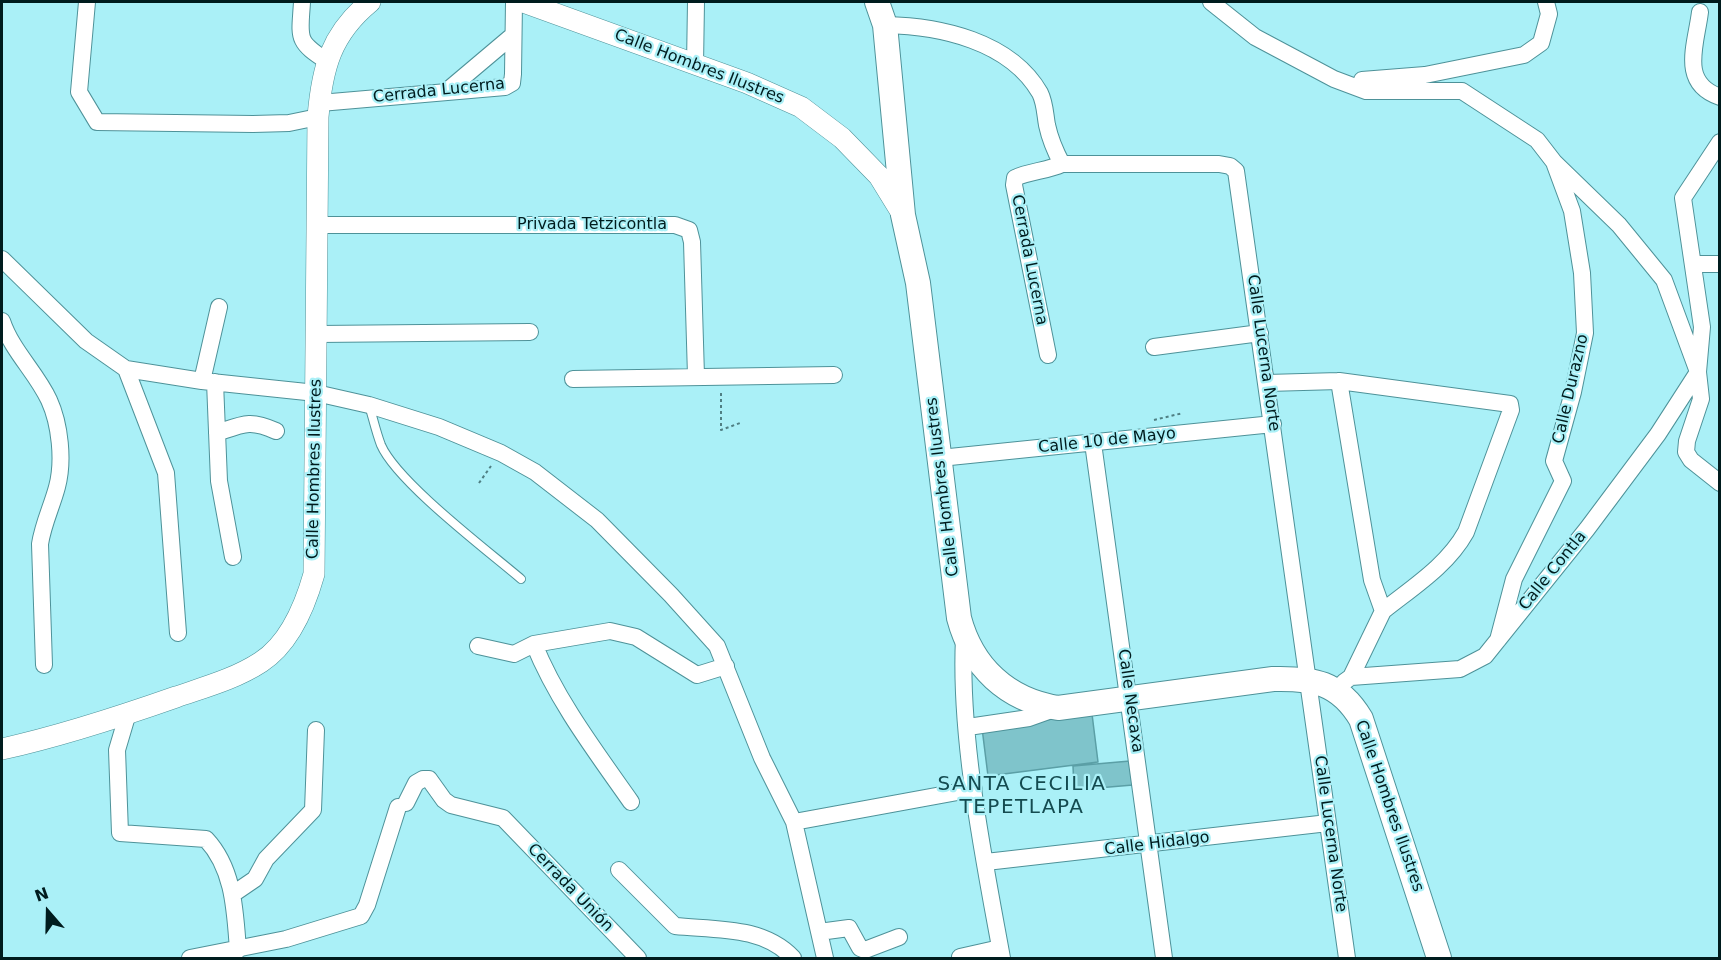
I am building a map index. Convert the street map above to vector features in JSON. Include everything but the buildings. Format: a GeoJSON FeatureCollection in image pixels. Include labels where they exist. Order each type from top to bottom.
{"type":"FeatureCollection","features":[{"type":"Feature","properties":{"kind":"main road","name":"Calle Hombres Ilustres"},"geometry":{"type":"LineString","coordinates":[[877,2],[885,25],[903,215],[918,283],[959,618],[964,638],[984,670],[1001,685],[1040,705],[1058,708],[1273,679],[1309,679],[1343,683],[1361,718],[1439,958]]}},
{"type":"Feature","properties":{"kind":"street","name":"Cerrada Lucerna"},"geometry":{"type":"LineString","coordinates":[[87,2],[79,92],[97,122],[106,123],[289,123],[319,110],[448,90],[505,87],[512,83],[514,2]]}},
{"type":"Feature","properties":{"kind":"street"},"geometry":{"type":"LineString","coordinates":[[302,2],[303,41],[307,48],[327,60]]}},
{"type":"Feature","properties":{"kind":"street","name":"Calle Hombres Ilustres"},"geometry":{"type":"LineString","coordinates":[[2,749],[128,713],[232,677],[262,661],[295,622],[306,601],[314,574],[321,77],[339,36],[352,16],[370,2]]}},
{"type":"Feature","properties":{"kind":"street","name":"Calle Hombres Ilustres"},"geometry":{"type":"LineString","coordinates":[[523,2],[775,95],[821,121],[843,138],[879,176],[903,215]]}},
{"type":"Feature","properties":{"kind":"street"},"geometry":{"type":"LineString","coordinates":[[695,65],[696,2]]}},
{"type":"Feature","properties":{"kind":"street","name":"Calle Durazno"},"geometry":{"type":"LineString","coordinates":[[1211,2],[1255,37],[1334,80],[1366,91],[1462,91],[1537,140],[1554,162],[1619,225],[1664,280],[1698,372]]}},
{"type":"Feature","properties":{"kind":"street"},"geometry":{"type":"LineString","coordinates":[[1334,80],[1379,80],[1425,75],[1524,55],[1541,43],[1549,14],[1546,2]]}},
{"type":"Feature","properties":{"kind":"street"},"geometry":{"type":"LineString","coordinates":[[1700,12],[1693,66],[1697,85],[1706,92],[1719,97]]}},
{"type":"Feature","properties":{"kind":"street"},"geometry":{"type":"LineString","coordinates":[[885,25],[928,28],[962,35],[983,45],[1014,65],[1031,81],[1041,95],[1053,148],[1062,164]]}},
{"type":"Feature","properties":{"kind":"street"},"geometry":{"type":"LineString","coordinates":[[448,90],[512,36]]}},
{"type":"Feature","properties":{"kind":"street"},"geometry":{"type":"LineString","coordinates":[[1719,142],[1683,198],[1702,327],[1698,372],[1701,399],[1687,441],[1686,453],[1691,460],[1719,483]]}},
{"type":"Feature","properties":{"kind":"street","name":"Calle Lucerna Norte"},"geometry":{"type":"LineString","coordinates":[[1062,164],[1101,162],[1230,166],[1236,171],[1240,182],[1347,958]]}},
{"type":"Feature","properties":{"kind":"street","name":"Calle Durazno"},"geometry":{"type":"LineString","coordinates":[[1498,640],[1514,579],[1563,481],[1554,461],[1573,392],[1585,333],[1582,273],[1572,211],[1554,162]]}},
{"type":"Feature","properties":{"kind":"street","name":"Cerrada Lucerna"},"geometry":{"type":"LineString","coordinates":[[1048,355],[1014,185],[1016,178],[1022,175],[1047,171],[1062,164]]}},
{"type":"Feature","properties":{"kind":"street","name":"Privada Tetzicontla"},"geometry":{"type":"LineString","coordinates":[[318,225],[675,225],[688,230],[692,242],[696,376]]}},
{"type":"Feature","properties":{"kind":"street"},"geometry":{"type":"LineString","coordinates":[[2,259],[86,341],[126,369],[209,382],[316,393],[369,405],[439,427],[501,453],[535,472],[597,520],[706,633],[726,666],[762,758],[794,822],[825,958]]}},
{"type":"Feature","properties":{"kind":"street"},"geometry":{"type":"LineString","coordinates":[[1694,264],[1719,264]]}},
{"type":"Feature","properties":{"kind":"street"},"geometry":{"type":"LineString","coordinates":[[219,307],[209,382],[218,433],[219,481],[233,557]]}},
{"type":"Feature","properties":{"kind":"street"},"geometry":{"type":"LineString","coordinates":[[2,321],[9,341],[48,399],[58,428],[58,485],[43,527],[40,544],[44,665]]}},
{"type":"Feature","properties":{"kind":"street"},"geometry":{"type":"LineString","coordinates":[[318,334],[530,332]]}},
{"type":"Feature","properties":{"kind":"street"},"geometry":{"type":"LineString","coordinates":[[1155,347],[1260,333]]}},
{"type":"Feature","properties":{"kind":"street"},"geometry":{"type":"LineString","coordinates":[[126,369],[166,472],[178,633]]}},
{"type":"Feature","properties":{"kind":"street","name":"Calle Contla"},"geometry":{"type":"LineString","coordinates":[[1343,683],[1460,669],[1485,656],[1587,529],[1658,434],[1698,372]]}},
{"type":"Feature","properties":{"kind":"street"},"geometry":{"type":"LineString","coordinates":[[573,379],[834,375]]}},
{"type":"Feature","properties":{"kind":"street"},"geometry":{"type":"LineString","coordinates":[[1267,383],[1339,381],[1510,404],[1511,410],[1466,532],[1458,547],[1447,560],[1383,611],[1343,683]]}},
{"type":"Feature","properties":{"kind":"street"},"geometry":{"type":"LineString","coordinates":[[1339,381],[1372,580],[1383,611]]}},
{"type":"Feature","properties":{"kind":"street"},"geometry":{"type":"LineString","coordinates":[[218,433],[251,422],[258,422],[276,431]]}},
{"type":"Feature","properties":{"kind":"street","name":"Calle 10 de Mayo"},"geometry":{"type":"LineString","coordinates":[[940,458],[1273,424]]}},
{"type":"Feature","properties":{"kind":"street","name":"Calle Necaxa"},"geometry":{"type":"LineString","coordinates":[[1093,443],[1130,697],[1164,958]]}},
{"type":"Feature","properties":{"kind":"street"},"geometry":{"type":"LineString","coordinates":[[478,646],[514,654],[534,644],[610,631],[636,637],[697,675],[726,666]]}},
{"type":"Feature","properties":{"kind":"street"},"geometry":{"type":"LineString","coordinates":[[960,957],[1001,953],[974,789],[963,671],[964,638]]}},
{"type":"Feature","properties":{"kind":"street"},"geometry":{"type":"LineString","coordinates":[[534,644],[544,670],[574,719],[631,802]]}},
{"type":"Feature","properties":{"kind":"street","name":"Calle Hombres Ilustres"},"geometry":{"type":"LineString","coordinates":[[968,727],[1029,718],[1058,708]]}},
{"type":"Feature","properties":{"kind":"street"},"geometry":{"type":"LineString","coordinates":[[128,713],[117,750],[120,833],[206,838],[216,849],[233,894],[238,950],[190,958]]}},
{"type":"Feature","properties":{"kind":"street"},"geometry":{"type":"LineString","coordinates":[[233,894],[255,879],[266,859],[313,810],[316,730]]}},
{"type":"Feature","properties":{"kind":"street","name":"Cerrada Unión"},"geometry":{"type":"LineString","coordinates":[[238,950],[286,939],[361,916],[402,805],[416,783],[423,778],[429,779],[444,800],[451,805],[502,818],[638,958]]}},
{"type":"Feature","properties":{"kind":"street"},"geometry":{"type":"LineString","coordinates":[[794,822],[974,789]]}},
{"type":"Feature","properties":{"kind":"street","name":"Calle Hidalgo"},"geometry":{"type":"LineString","coordinates":[[986,862],[1328,823]]}},
{"type":"Feature","properties":{"kind":"street"},"geometry":{"type":"LineString","coordinates":[[619,870],[675,926],[758,934],[783,948],[793,958]]}},
{"type":"Feature","properties":{"kind":"street"},"geometry":{"type":"LineString","coordinates":[[819,932],[849,928],[860,948],[865,950],[899,937]]}},
{"type":"Feature","properties":{"kind":"lane"},"geometry":{"type":"LineString","coordinates":[[369,405],[382,446],[403,473],[445,514],[520,579]]}},
{"type":"Feature","properties":{"kind":"path"},"geometry":{"type":"LineString","coordinates":[[721,375],[721,430],[740,423]]}},
{"type":"Feature","properties":{"kind":"path"},"geometry":{"type":"LineString","coordinates":[[479,483],[501,453]]}},
{"type":"Feature","properties":{"kind":"district","name":"SANTA CECILIA TEPETLAPA"},"geometry":{"type":"Point","coordinates":[1022,796]}}]}
